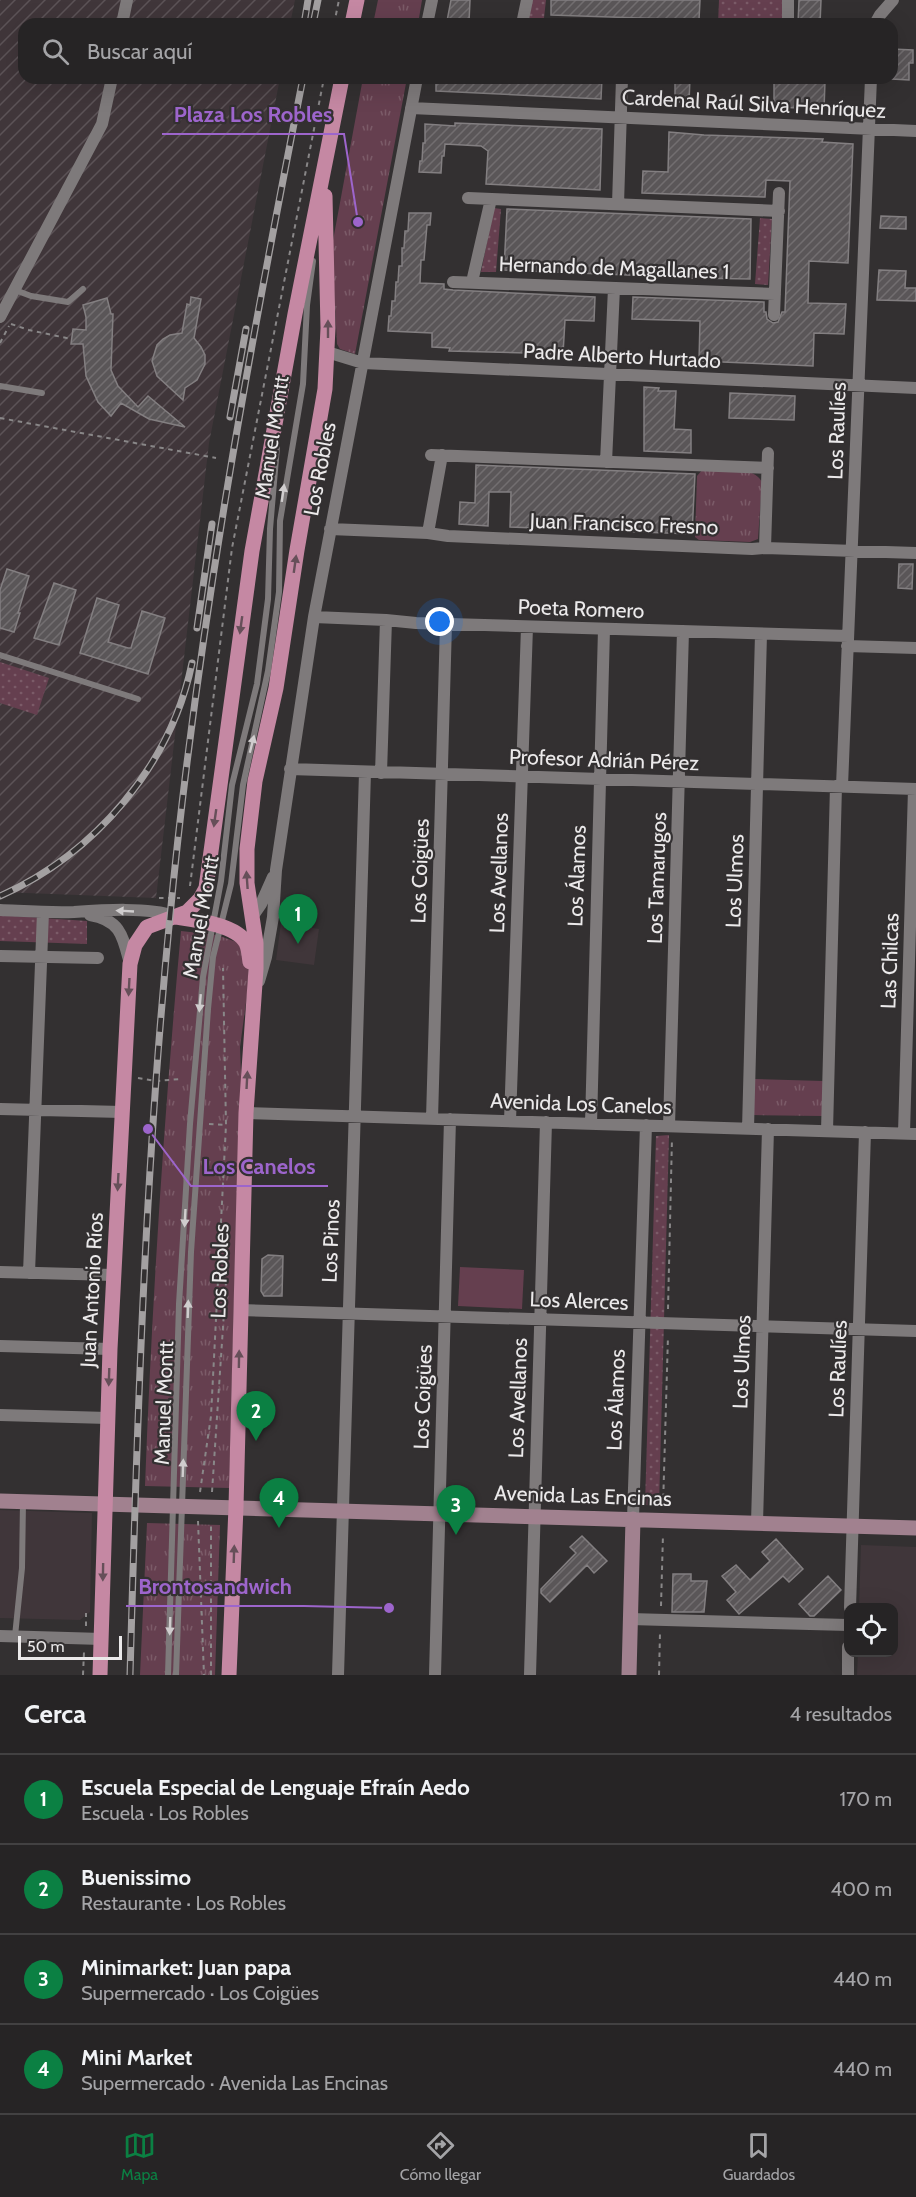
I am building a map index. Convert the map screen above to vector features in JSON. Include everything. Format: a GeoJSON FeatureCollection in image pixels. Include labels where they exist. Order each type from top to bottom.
{"type":"FeatureCollection","features":[{"type":"Feature","properties":{"kind":"main road"},"geometry":{"type":"LineString","coordinates":[[353,18],[357,0]]}},
{"type":"Feature","properties":{"kind":"main road","name":"Manuel Montt"},"geometry":{"type":"LineString","coordinates":[[161,922],[187,912],[193,897],[206,888],[241,622],[275,422],[341,84]]}},
{"type":"Feature","properties":{"kind":"main road","name":"Manuel Montt"},"geometry":{"type":"LineString","coordinates":[[253,1001],[256,943],[246,868],[251,806],[276,688],[297,550],[323,405],[327,352],[324,172]]}},
{"type":"Feature","properties":{"kind":"main road"},"geometry":{"type":"LineString","coordinates":[[176,917],[217,925],[238,924],[252,917]]}},
{"type":"Feature","properties":{"kind":"main road","name":"Juan Antonio Ríos"},"geometry":{"type":"LineString","coordinates":[[100,1675],[113,1275],[130,964],[140,935],[147,927],[161,922]]}},
{"type":"Feature","properties":{"kind":"main road"},"geometry":{"type":"LineString","coordinates":[[217,925],[238,935],[246,944],[250,961],[253,1001]]}},
{"type":"Feature","properties":{"kind":"main road","name":"Los Robles"},"geometry":{"type":"LineString","coordinates":[[229,1675],[236,1507],[246,1113],[253,1001]]}},
{"type":"Feature","properties":{"kind":"street"},"geometry":{"type":"LineString","coordinates":[[123,18],[127,0]]}},
{"type":"Feature","properties":{"kind":"street"},"geometry":{"type":"LineString","coordinates":[[428,18],[432,0]]}},
{"type":"Feature","properties":{"kind":"street"},"geometry":{"type":"LineString","coordinates":[[523,18],[527,0]]}},
{"type":"Feature","properties":{"kind":"street"},"geometry":{"type":"LineString","coordinates":[[788,0],[788,18]]}},
{"type":"Feature","properties":{"kind":"street"},"geometry":{"type":"LineString","coordinates":[[878,18],[893,0]]}},
{"type":"Feature","properties":{"kind":"street"},"geometry":{"type":"LineString","coordinates":[[0,317],[102,124],[111,84]]}},
{"type":"Feature","properties":{"kind":"street","name":"Los Robles"},"geometry":{"type":"LineString","coordinates":[[253,1001],[266,957],[273,917],[276,870],[314,617],[416,84]]}},
{"type":"Feature","properties":{"kind":"street"},"geometry":{"type":"LineString","coordinates":[[618,204],[622,84]]}},
{"type":"Feature","properties":{"kind":"street","name":"Los Raulíes"},"geometry":{"type":"LineString","coordinates":[[827,1131],[839,786],[871,84]]}},
{"type":"Feature","properties":{"kind":"street","name":"Cardenal Raúl Silva Henríquez"},"geometry":{"type":"LineString","coordinates":[[411,108],[916,131]]}},
{"type":"Feature","properties":{"kind":"street"},"geometry":{"type":"LineString","coordinates":[[774,315],[779,194]]}},
{"type":"Feature","properties":{"kind":"street"},"geometry":{"type":"LineString","coordinates":[[468,198],[778,211]]}},
{"type":"Feature","properties":{"kind":"street"},"geometry":{"type":"LineString","coordinates":[[472,282],[490,199]]}},
{"type":"Feature","properties":{"kind":"street","name":"Hernando de Magallanes 1"},"geometry":{"type":"LineString","coordinates":[[453,282],[775,294]]}},
{"type":"Feature","properties":{"kind":"street"},"geometry":{"type":"LineString","coordinates":[[606,462],[614,288]]}},
{"type":"Feature","properties":{"kind":"street","name":"Padre Alberto Hurtado"},"geometry":{"type":"LineString","coordinates":[[327,352],[363,363],[916,388]]}},
{"type":"Feature","properties":{"kind":"street"},"geometry":{"type":"LineString","coordinates":[[765,548],[768,453]]}},
{"type":"Feature","properties":{"kind":"street"},"geometry":{"type":"LineString","coordinates":[[428,533],[437,455],[768,468]]}},
{"type":"Feature","properties":{"kind":"street","name":"Juan Francisco Fresno"},"geometry":{"type":"LineString","coordinates":[[330,529],[428,533],[459,537],[916,553]]}},
{"type":"Feature","properties":{"kind":"street","name":"Poeta Romero"},"geometry":{"type":"LineString","coordinates":[[314,617],[446,624],[761,634],[916,648]]}},
{"type":"Feature","properties":{"kind":"street"},"geometry":{"type":"LineString","coordinates":[[381,773],[386,620]]}},
{"type":"Feature","properties":{"kind":"street","name":"Los Coigües"},"geometry":{"type":"LineString","coordinates":[[432,1119],[446,624]]}},
{"type":"Feature","properties":{"kind":"street","name":"Los Avellanos"},"geometry":{"type":"LineString","coordinates":[[510,1121],[526,627]]}},
{"type":"Feature","properties":{"kind":"street","name":"Los Álamos"},"geometry":{"type":"LineString","coordinates":[[591,1124],[604,629]]}},
{"type":"Feature","properties":{"kind":"street","name":"Los Tamarugos"},"geometry":{"type":"LineString","coordinates":[[669,1126],[683,631]]}},
{"type":"Feature","properties":{"kind":"street","name":"Los Ulmos"},"geometry":{"type":"LineString","coordinates":[[748,1129],[761,634]]}},
{"type":"Feature","properties":{"kind":"street","name":"Profesor Adrián Pérez"},"geometry":{"type":"LineString","coordinates":[[290,769],[915,789]]}},
{"type":"Feature","properties":{"kind":"street","name":"Los Pinos"},"geometry":{"type":"LineString","coordinates":[[338,1675],[364,772]]}},
{"type":"Feature","properties":{"kind":"street","name":"Las Chilcas"},"geometry":{"type":"LineString","coordinates":[[910,1134],[915,789]]}},
{"type":"Feature","properties":{"kind":"street","name":"Los Robles"},"geometry":{"type":"LineString","coordinates":[[252,917],[261,904],[276,870]]}},
{"type":"Feature","properties":{"kind":"street"},"geometry":{"type":"LineString","coordinates":[[0,910],[74,912],[114,910],[176,917]]}},
{"type":"Feature","properties":{"kind":"street"},"geometry":{"type":"LineString","coordinates":[[29,1273],[43,912]]}},
{"type":"Feature","properties":{"kind":"street"},"geometry":{"type":"LineString","coordinates":[[74,912],[107,919],[115,925],[124,938],[130,964]]}},
{"type":"Feature","properties":{"kind":"street"},"geometry":{"type":"LineString","coordinates":[[0,956],[98,958]]}},
{"type":"Feature","properties":{"kind":"street"},"geometry":{"type":"LineString","coordinates":[[0,1109],[122,1113]]}},
{"type":"Feature","properties":{"kind":"street","name":"Avenida Los Canelos"},"geometry":{"type":"LineString","coordinates":[[246,1113],[910,1134]]}},
{"type":"Feature","properties":{"kind":"street","name":"Los Coigües"},"geometry":{"type":"LineString","coordinates":[[435,1675],[450,1119]]}},
{"type":"Feature","properties":{"kind":"street","name":"Los Avellanos"},"geometry":{"type":"LineString","coordinates":[[530,1675],[546,1122]]}},
{"type":"Feature","properties":{"kind":"street","name":"Los Álamos"},"geometry":{"type":"LineString","coordinates":[[629,1675],[645,1125]]}},
{"type":"Feature","properties":{"kind":"street","name":"Los Ulmos"},"geometry":{"type":"LineString","coordinates":[[757,1523],[768,1129]]}},
{"type":"Feature","properties":{"kind":"street","name":"Los Raulíes"},"geometry":{"type":"LineString","coordinates":[[850,1603],[865,1132]]}},
{"type":"Feature","properties":{"kind":"street"},"geometry":{"type":"LineString","coordinates":[[0,1272],[113,1275]]}},
{"type":"Feature","properties":{"kind":"street","name":"Los Alerces"},"geometry":{"type":"LineString","coordinates":[[240,1310],[916,1331]]}},
{"type":"Feature","properties":{"kind":"street"},"geometry":{"type":"LineString","coordinates":[[0,1346],[110,1349]]}},
{"type":"Feature","properties":{"kind":"street"},"geometry":{"type":"LineString","coordinates":[[0,1415],[108,1418]]}},
{"type":"Feature","properties":{"kind":"street","name":"Avenida Las Encinas"},"geometry":{"type":"LineString","coordinates":[[0,1501],[916,1528]]}},
{"type":"Feature","properties":{"kind":"street"},"geometry":{"type":"LineString","coordinates":[[630,1619],[844,1625]]}},
{"type":"Feature","properties":{"kind":"street"},"geometry":{"type":"LineString","coordinates":[[0,1636],[102,1639]]}},
{"type":"Feature","properties":{"kind":"street"},"geometry":{"type":"LineString","coordinates":[[848,1675],[849,1657]]}},
{"type":"Feature","properties":{"kind":"lane","name":"Manuel Montt"},"geometry":{"type":"LineString","coordinates":[[217,925],[231,884],[243,785],[264,694],[277,606],[280,521],[303,384],[307,305],[324,172]]}},
{"type":"Feature","properties":{"kind":"lane"},"geometry":{"type":"LineString","coordinates":[[15,290],[31,297],[68,302],[83,289]]}},
{"type":"Feature","properties":{"kind":"lane"},"geometry":{"type":"LineString","coordinates":[[0,386],[42,393]]}},
{"type":"Feature","properties":{"kind":"lane","name":"Manuel Montt"},"geometry":{"type":"LineString","coordinates":[[168,1675],[190,1264],[211,979],[232,785],[254,700],[267,612],[271,511],[277,461],[275,422]]}},
{"type":"Feature","properties":{"kind":"lane"},"geometry":{"type":"LineString","coordinates":[[0,655],[138,699]]}},
{"type":"Feature","properties":{"kind":"lane"},"geometry":{"type":"LineString","coordinates":[[15,1636],[22,1568],[24,1502]]}},
{"type":"Feature","properties":{"kind":"lane","name":"Manuel Montt"},"geometry":{"type":"LineString","coordinates":[[176,1675],[178,1505]]}},
{"type":"Feature","properties":{"kind":"path"},"geometry":{"type":"LineString","coordinates":[[335,18],[339,0]]}},
{"type":"Feature","properties":{"kind":"path"},"geometry":{"type":"LineString","coordinates":[[156,899],[193,897],[189,887],[232,548],[323,84]]}},
{"type":"Feature","properties":{"kind":"path"},"geometry":{"type":"LineString","coordinates":[[0,343],[10,324],[71,339]]}},
{"type":"Feature","properties":{"kind":"path"},"geometry":{"type":"LineString","coordinates":[[0,418],[216,458]]}},
{"type":"Feature","properties":{"kind":"path"},"geometry":{"type":"LineString","coordinates":[[204,1675],[204,1506],[211,1416],[226,1125],[223,967]]}},
{"type":"Feature","properties":{"kind":"path"},"geometry":{"type":"LineString","coordinates":[[138,1069],[138,1078],[156,1081],[180,1079]]}},
{"type":"Feature","properties":{"kind":"path"},"geometry":{"type":"LineString","coordinates":[[659,1675],[672,1134],[669,1126]]}},
{"type":"Feature","properties":{"kind":"path"},"geometry":{"type":"LineString","coordinates":[[211,1675],[204,1506],[226,1282]]}},
{"type":"Feature","properties":{"kind":"path"},"geometry":{"type":"LineString","coordinates":[[83,1675],[87,1605]]}},
{"type":"Feature","properties":{"kind":"shaded area"},"geometry":{"type":"Polygon","coordinates":[[[0,0],[295,0],[291,18],[18,18],[18,84],[279,84],[209,443],[156,898],[0,892],[0,0]]]}},
{"type":"Feature","properties":{"kind":"shaded area"},"geometry":{"type":"Polygon","coordinates":[[[281,923],[319,929],[314,965],[276,960],[281,923]]]}},
{"type":"Feature","properties":{"kind":"shaded area"},"geometry":{"type":"Polygon","coordinates":[[[0,1510],[92,1513],[90,1612],[80,1620],[0,1618],[0,1510]]]}},
{"type":"Feature","properties":{"kind":"shaded area"},"geometry":{"type":"Polygon","coordinates":[[[861,1545],[916,1547],[916,1675],[857,1675],[858,1657],[898,1657],[898,1603],[859,1603],[861,1545]]]}},
{"type":"Feature","properties":{"kind":"green space"},"geometry":{"type":"Polygon","coordinates":[[[378,0],[422,0],[419,18],[374,18],[378,0]]]}},
{"type":"Feature","properties":{"kind":"green space"},"geometry":{"type":"Polygon","coordinates":[[[532,0],[546,0],[544,18],[529,18],[532,0]]]}},
{"type":"Feature","properties":{"kind":"green space"},"geometry":{"type":"Polygon","coordinates":[[[719,0],[782,0],[782,18],[718,18],[719,0]]]}},
{"type":"Feature","properties":{"kind":"green space"},"geometry":{"type":"Polygon","coordinates":[[[362,84],[406,84],[355,354],[340,349],[337,344],[332,246],[362,84]]]}},
{"type":"Feature","properties":{"kind":"green space"},"geometry":{"type":"Polygon","coordinates":[[[494,208],[501,209],[496,272],[481,272],[494,208]]]}},
{"type":"Feature","properties":{"kind":"green space"},"geometry":{"type":"Polygon","coordinates":[[[760,218],[772,219],[768,285],[755,284],[760,218]]]}},
{"type":"Feature","properties":{"kind":"green space"},"geometry":{"type":"Polygon","coordinates":[[[703,469],[744,471],[752,473],[762,482],[758,539],[750,542],[699,540],[695,537],[697,476],[703,469]]]}},
{"type":"Feature","properties":{"kind":"green space"},"geometry":{"type":"Polygon","coordinates":[[[0,662],[49,678],[37,715],[0,703],[0,662]]]}},
{"type":"Feature","properties":{"kind":"green space"},"geometry":{"type":"Polygon","coordinates":[[[0,915],[87,921],[87,944],[0,941],[0,915]]]}},
{"type":"Feature","properties":{"kind":"green space"},"geometry":{"type":"Polygon","coordinates":[[[181,931],[217,935],[242,944],[249,957],[240,1047],[242,1101],[229,1488],[145,1486],[159,1208],[181,931]]]}},
{"type":"Feature","properties":{"kind":"green space"},"geometry":{"type":"Polygon","coordinates":[[[754,1079],[823,1081],[823,1116],[753,1115],[754,1079]]]}},
{"type":"Feature","properties":{"kind":"green space"},"geometry":{"type":"Polygon","coordinates":[[[669,1135],[659,1506],[645,1505],[656,1136],[669,1135]]]}},
{"type":"Feature","properties":{"kind":"green space"},"geometry":{"type":"Polygon","coordinates":[[[460,1267],[524,1270],[522,1309],[458,1306],[460,1267]]]}},
{"type":"Feature","properties":{"kind":"green space"},"geometry":{"type":"Polygon","coordinates":[[[147,1523],[220,1525],[215,1675],[140,1675],[147,1523]]]}},
{"type":"Feature","properties":{"kind":"building"},"geometry":{"type":"Polygon","coordinates":[[[451,0],[470,0],[469,18],[448,18],[451,0]]]}},
{"type":"Feature","properties":{"kind":"building"},"geometry":{"type":"Polygon","coordinates":[[[551,0],[700,0],[699,18],[551,15],[551,0]]]}},
{"type":"Feature","properties":{"kind":"building"},"geometry":{"type":"Polygon","coordinates":[[[799,0],[821,0],[820,18],[798,18],[799,0]]]}},
{"type":"Feature","properties":{"kind":"building"},"geometry":{"type":"Polygon","coordinates":[[[898,49],[913,50],[913,63],[909,63],[909,80],[898,79],[898,49]]]}},
{"type":"Feature","properties":{"kind":"building"},"geometry":{"type":"Polygon","coordinates":[[[436,84],[602,84],[601,99],[436,91],[436,84]]]}},
{"type":"Feature","properties":{"kind":"building"},"geometry":{"type":"Polygon","coordinates":[[[675,84],[690,84],[689,102],[675,102],[675,84]]]}},
{"type":"Feature","properties":{"kind":"building"},"geometry":{"type":"Polygon","coordinates":[[[774,84],[825,84],[824,109],[774,107],[774,84]]]}},
{"type":"Feature","properties":{"kind":"building"},"geometry":{"type":"Polygon","coordinates":[[[455,123],[602,129],[600,190],[486,184],[488,151],[481,146],[445,144],[441,173],[419,172],[423,143],[425,143],[425,124],[455,126],[455,123]]]}},
{"type":"Feature","properties":{"kind":"building"},"geometry":{"type":"Polygon","coordinates":[[[669,132],[823,139],[822,142],[853,144],[848,263],[809,261],[808,303],[846,304],[844,334],[814,333],[813,366],[699,361],[700,321],[632,319],[633,297],[764,302],[767,319],[773,323],[778,322],[782,312],[785,312],[790,181],[766,180],[765,197],[642,193],[643,171],[668,172],[669,132]]]}},
{"type":"Feature","properties":{"kind":"building"},"geometry":{"type":"Polygon","coordinates":[[[507,209],[751,219],[750,279],[691,278],[692,275],[653,276],[504,270],[507,209]]]}},
{"type":"Feature","properties":{"kind":"building"},"geometry":{"type":"Polygon","coordinates":[[[409,213],[431,213],[430,225],[427,225],[424,260],[421,260],[420,283],[444,284],[444,289],[453,290],[595,297],[594,321],[565,320],[563,354],[449,351],[450,348],[432,347],[432,333],[388,331],[392,301],[395,301],[399,266],[402,266],[402,248],[404,248],[405,231],[408,231],[409,213]]]}},
{"type":"Feature","properties":{"kind":"building"},"geometry":{"type":"Polygon","coordinates":[[[881,216],[906,217],[906,229],[880,228],[881,216]]]}},
{"type":"Feature","properties":{"kind":"building"},"geometry":{"type":"Polygon","coordinates":[[[879,270],[906,271],[905,288],[916,288],[916,301],[877,300],[879,270]]]}},
{"type":"Feature","properties":{"kind":"building"},"geometry":{"type":"Polygon","coordinates":[[[191,297],[201,299],[194,338],[205,355],[205,364],[197,380],[185,388],[183,400],[157,376],[152,361],[157,345],[163,339],[182,333],[187,304],[190,305],[191,297]]]}},
{"type":"Feature","properties":{"kind":"building"},"geometry":{"type":"Polygon","coordinates":[[[107,298],[111,314],[113,314],[111,370],[118,386],[138,407],[148,396],[185,427],[149,419],[121,403],[111,416],[98,402],[86,376],[83,344],[71,344],[73,329],[86,330],[83,305],[107,298]]]}},
{"type":"Feature","properties":{"kind":"building"},"geometry":{"type":"Polygon","coordinates":[[[644,387],[659,388],[658,391],[676,391],[674,429],[691,430],[691,453],[644,451],[644,387]]]}},
{"type":"Feature","properties":{"kind":"building"},"geometry":{"type":"Polygon","coordinates":[[[730,393],[795,396],[794,420],[729,418],[730,393]]]}},
{"type":"Feature","properties":{"kind":"building"},"geometry":{"type":"Polygon","coordinates":[[[476,465],[695,474],[692,534],[510,527],[511,492],[489,492],[488,526],[459,524],[460,502],[475,503],[476,465]]]}},
{"type":"Feature","properties":{"kind":"building"},"geometry":{"type":"Polygon","coordinates":[[[899,564],[913,564],[912,589],[898,588],[899,564]]]}},
{"type":"Feature","properties":{"kind":"building"},"geometry":{"type":"Polygon","coordinates":[[[7,569],[29,576],[14,632],[0,628],[0,590],[7,569]]]}},
{"type":"Feature","properties":{"kind":"building"},"geometry":{"type":"Polygon","coordinates":[[[54,583],[76,590],[59,645],[34,638],[54,583]]]}},
{"type":"Feature","properties":{"kind":"building"},"geometry":{"type":"Polygon","coordinates":[[[97,598],[119,605],[108,642],[128,648],[131,648],[142,611],[165,618],[148,674],[80,653],[97,598]]]}},
{"type":"Feature","properties":{"kind":"building"},"geometry":{"type":"Polygon","coordinates":[[[268,1255],[283,1256],[282,1296],[264,1296],[261,1291],[262,1259],[268,1255]]]}},
{"type":"Feature","properties":{"kind":"building"},"geometry":{"type":"Polygon","coordinates":[[[582,1536],[607,1561],[594,1573],[587,1565],[550,1602],[541,1593],[541,1589],[576,1553],[570,1547],[582,1536]]]}},
{"type":"Feature","properties":{"kind":"building"},"geometry":{"type":"Polygon","coordinates":[[[776,1539],[803,1569],[789,1582],[783,1576],[739,1614],[727,1600],[736,1592],[722,1576],[736,1565],[750,1580],[770,1561],[762,1552],[776,1539]]]}},
{"type":"Feature","properties":{"kind":"building"},"geometry":{"type":"Polygon","coordinates":[[[673,1574],[691,1574],[691,1581],[707,1581],[704,1612],[672,1612],[673,1574]]]}},
{"type":"Feature","properties":{"kind":"building"},"geometry":{"type":"Polygon","coordinates":[[[828,1576],[841,1590],[814,1616],[810,1616],[799,1604],[828,1576]]]}},
{"type":"Feature","properties":{"kind":"railway"},"geometry":{"type":"LineString","coordinates":[[305,18],[308,0]]}},
{"type":"Feature","properties":{"kind":"railway"},"geometry":{"type":"LineString","coordinates":[[314,18],[318,0]]}},
{"type":"Feature","properties":{"kind":"railway"},"geometry":{"type":"LineString","coordinates":[[130,1675],[139,1390],[148,1201],[161,1011],[181,810],[209,600],[226,496],[302,84]]}},
{"type":"Feature","properties":{"kind":"railway"},"geometry":{"type":"LineString","coordinates":[[230,417],[246,329]]}},
{"type":"Feature","properties":{"kind":"railway"},"geometry":{"type":"LineString","coordinates":[[197,628],[212,524]]}},
{"type":"Feature","properties":{"kind":"railway"},"geometry":{"type":"LineString","coordinates":[[0,896],[35,878],[67,856],[97,831],[124,802],[147,770],[166,737],[182,701],[192,663]]}},
{"type":"Feature","properties":{"kind":"place","name":"Plaza Los Robles"},"geometry":{"type":"Point","coordinates":[358,222]}},
{"type":"Feature","properties":{"kind":"place","name":"Escuela Especial de Lenguaje Efraín Aedo"},"geometry":{"type":"Point","coordinates":[298,944]}},
{"type":"Feature","properties":{"kind":"place","name":"Los Canelos"},"geometry":{"type":"Point","coordinates":[148,1129]}},
{"type":"Feature","properties":{"kind":"place","name":"Buenissimo"},"geometry":{"type":"Point","coordinates":[256,1441]}},
{"type":"Feature","properties":{"kind":"place","name":"Mini Market"},"geometry":{"type":"Point","coordinates":[279,1528]}},
{"type":"Feature","properties":{"kind":"place","name":"Minimarket: Juan papa"},"geometry":{"type":"Point","coordinates":[456,1535]}},
{"type":"Feature","properties":{"kind":"place","name":"Brontosandwich"},"geometry":{"type":"Point","coordinates":[389,1608]}}]}
